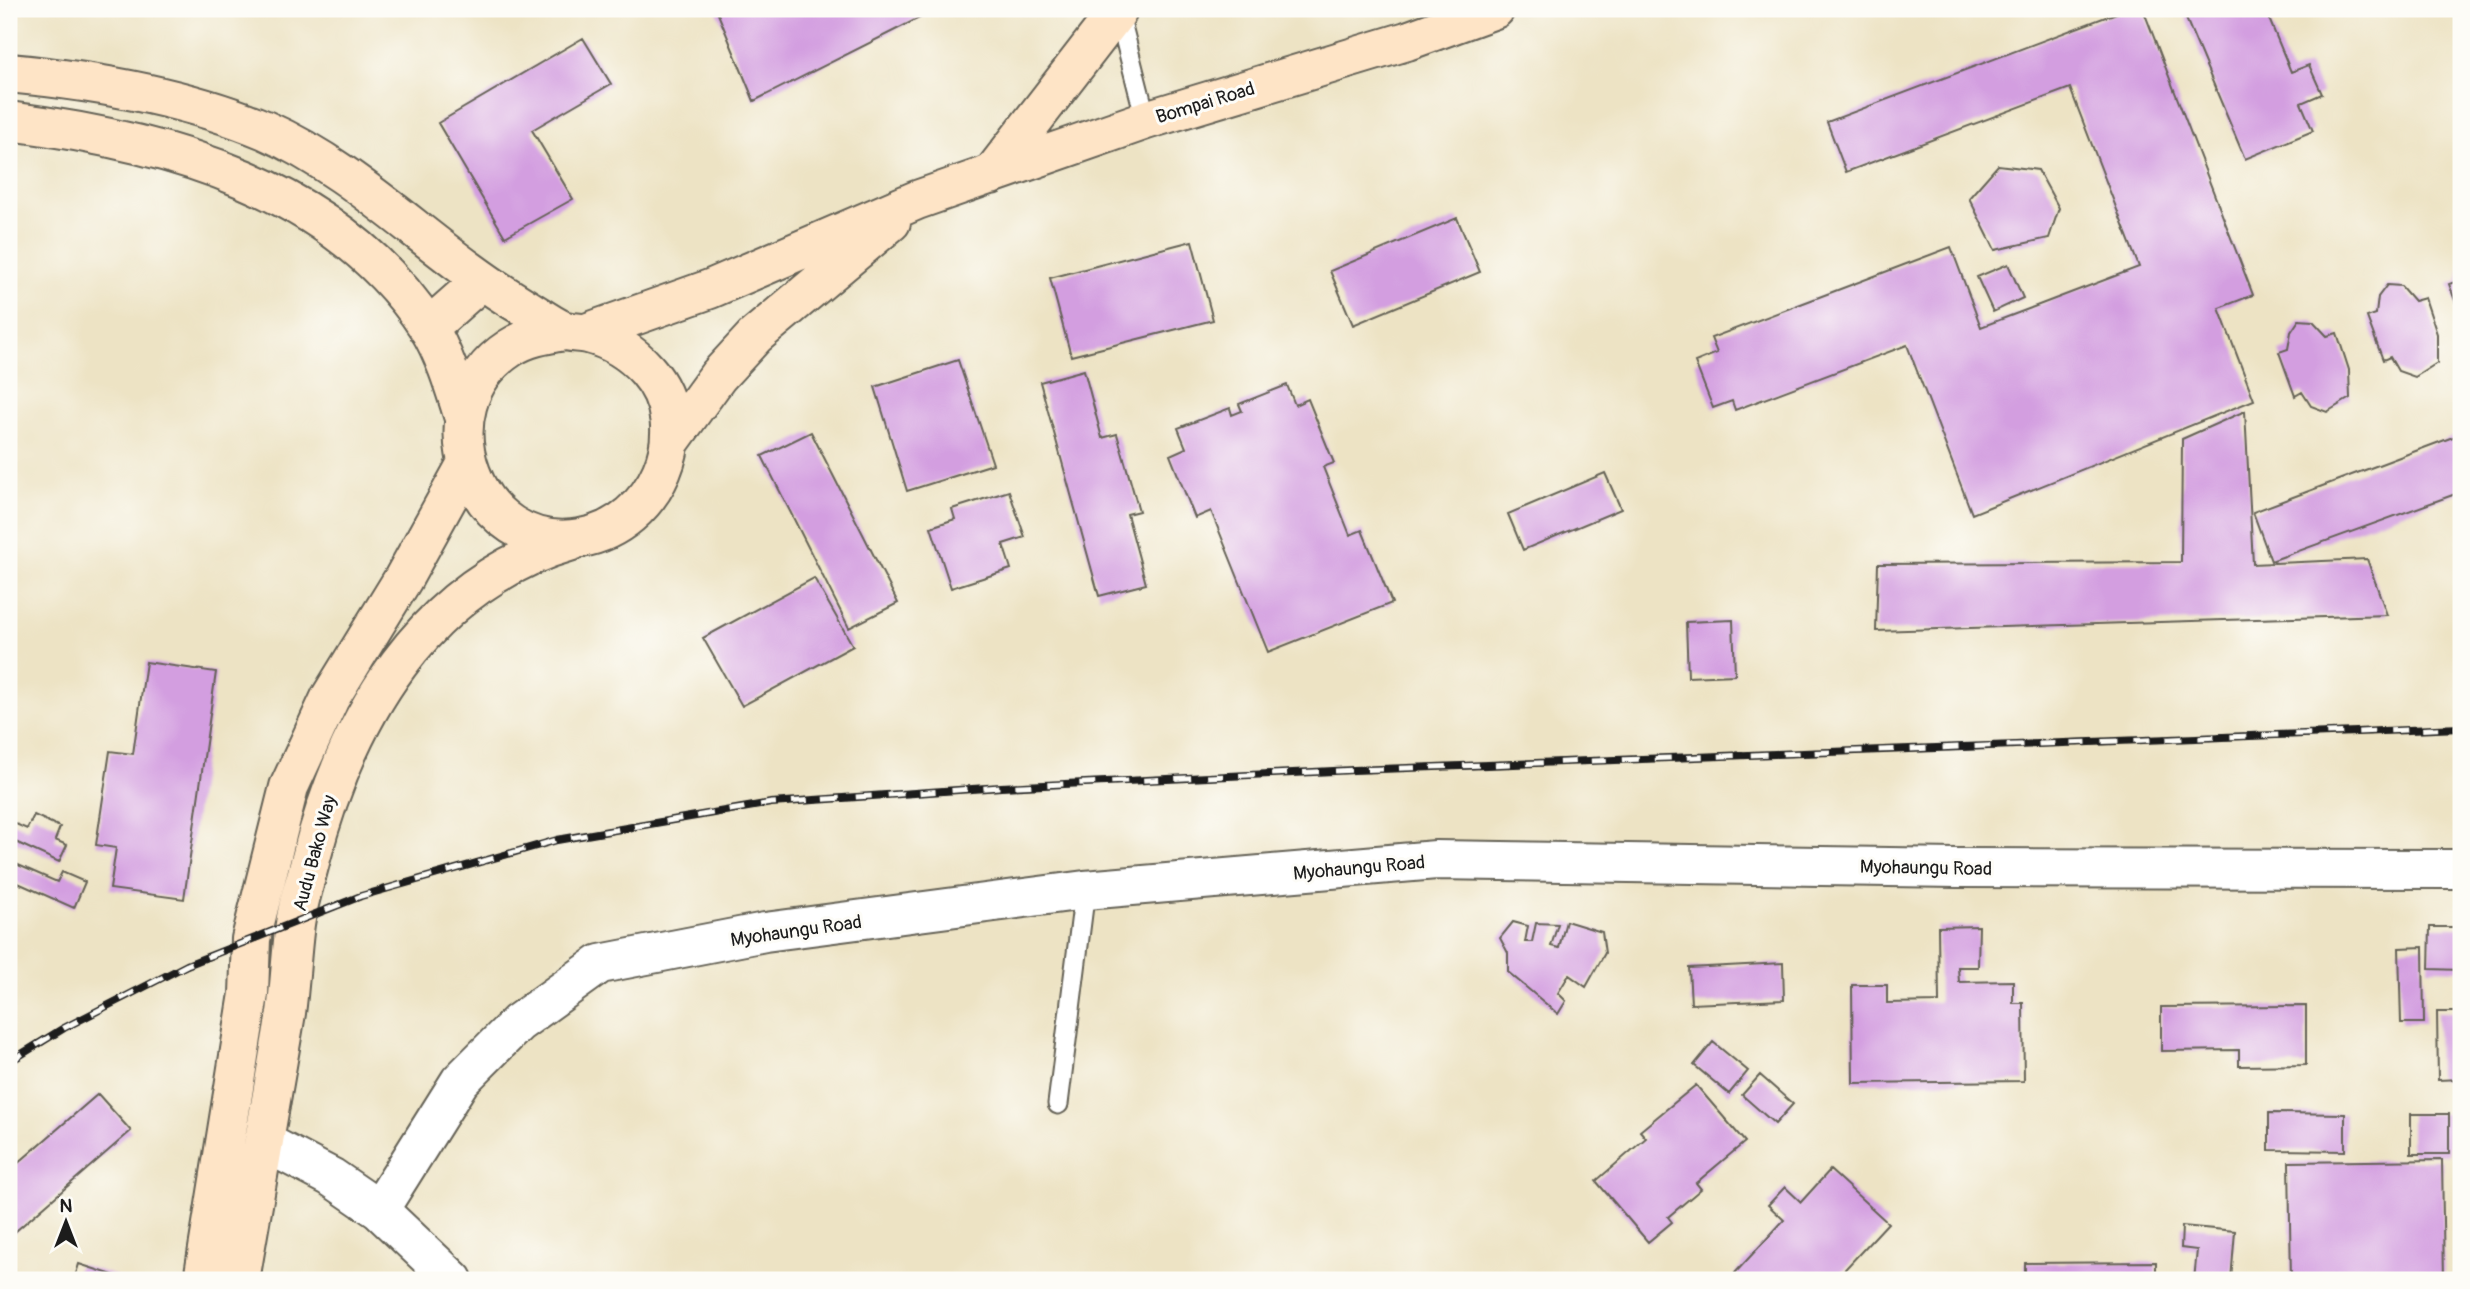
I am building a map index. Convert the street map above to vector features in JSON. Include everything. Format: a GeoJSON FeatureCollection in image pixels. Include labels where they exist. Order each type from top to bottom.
{"type":"FeatureCollection","features":[{"type":"Feature","properties":{"kind":"main road","name":"Bompai Road"},"geometry":{"type":"LineString","coordinates":[[575,332],[710,289],[917,201],[1146,120],[1406,41],[1495,9]]}},
{"type":"Feature","properties":{"kind":"main road"},"geometry":{"type":"LineString","coordinates":[[991,175],[1118,10]]}},
{"type":"Feature","properties":{"kind":"main road"},"geometry":{"type":"LineString","coordinates":[[9,73],[151,94],[267,131],[342,174],[481,281],[575,332],[621,346],[649,372],[666,404],[670,442],[662,476],[643,506],[615,527],[581,538],[552,538],[523,530],[498,514],[478,492],[466,465],[463,415],[452,379],[429,328],[376,261],[324,221],[242,176],[78,130],[9,121]]}},
{"type":"Feature","properties":{"kind":"main road"},"geometry":{"type":"LineString","coordinates":[[670,442],[718,376],[755,336],[917,201]]}},
{"type":"Feature","properties":{"kind":"main road"},"geometry":{"type":"LineString","coordinates":[[429,328],[481,281]]}},
{"type":"Feature","properties":{"kind":"main road"},"geometry":{"type":"LineString","coordinates":[[463,415],[473,389],[483,373],[511,347],[537,336],[575,332]]}},
{"type":"Feature","properties":{"kind":"main road","name":"Audu Bako Way"},"geometry":{"type":"LineString","coordinates":[[203,1280],[249,994],[251,939],[289,787],[330,698],[409,569],[466,465]]}},
{"type":"Feature","properties":{"kind":"main road","name":"Audu Bako Way"},"geometry":{"type":"LineString","coordinates":[[240,1280],[289,995],[295,922],[317,835],[339,766],[373,700],[414,644],[460,598],[506,566],[538,550],[581,538]]}},
{"type":"Feature","properties":{"kind":"street","name":"Myohaungu Road"},"geometry":{"type":"LineString","coordinates":[[379,1210],[460,1081],[518,1023],[600,964],[765,933],[1085,890],[1436,860],[1970,868],[2461,869]]}},
{"type":"Feature","properties":{"kind":"street"},"geometry":{"type":"LineString","coordinates":[[264,1142],[331,1177],[379,1210],[453,1280]]}},
{"type":"Feature","properties":{"kind":"lane"},"geometry":{"type":"LineString","coordinates":[[1118,10],[1146,120]]}},
{"type":"Feature","properties":{"kind":"lane"},"geometry":{"type":"LineString","coordinates":[[1058,1104],[1085,890]]}},
{"type":"Feature","properties":{"kind":"building"},"geometry":{"type":"Polygon","coordinates":[[[716,9],[937,9],[754,101],[716,9]]]}},
{"type":"Feature","properties":{"kind":"building"},"geometry":{"type":"Polygon","coordinates":[[[2127,9],[2143,9],[2253,295],[2219,308],[2254,400],[1972,514],[1907,345],[1735,410],[1732,401],[1713,408],[1695,362],[1717,353],[1711,338],[1951,247],[1981,327],[2139,267],[2070,88],[1846,172],[1827,122],[2127,9]]]}},
{"type":"Feature","properties":{"kind":"building"},"geometry":{"type":"Polygon","coordinates":[[[2182,9],[2265,9],[2291,72],[2309,65],[2322,94],[2301,103],[2313,131],[2245,159],[2182,9]]]}},
{"type":"Feature","properties":{"kind":"building"},"geometry":{"type":"Polygon","coordinates":[[[583,38],[611,84],[532,130],[573,199],[505,237],[438,123],[583,38]]]}},
{"type":"Feature","properties":{"kind":"building"},"geometry":{"type":"Polygon","coordinates":[[[1998,165],[2038,170],[2059,208],[2049,238],[1995,250],[1969,198],[1998,165]]]}},
{"type":"Feature","properties":{"kind":"building"},"geometry":{"type":"Polygon","coordinates":[[[1457,218],[1480,272],[1353,325],[1330,271],[1457,218]]]}},
{"type":"Feature","properties":{"kind":"building"},"geometry":{"type":"Polygon","coordinates":[[[1192,241],[1213,320],[1071,356],[1050,278],[1192,241]]]}},
{"type":"Feature","properties":{"kind":"building"},"geometry":{"type":"Polygon","coordinates":[[[2008,264],[2023,298],[1993,312],[1977,277],[2008,264]]]}},
{"type":"Feature","properties":{"kind":"building"},"geometry":{"type":"Polygon","coordinates":[[[2460,269],[2461,317],[2449,284],[2458,281],[2460,269]]]}},
{"type":"Feature","properties":{"kind":"building"},"geometry":{"type":"Polygon","coordinates":[[[2387,285],[2401,286],[2414,301],[2425,298],[2437,334],[2437,363],[2415,377],[2398,371],[2390,357],[2383,360],[2367,317],[2376,314],[2378,297],[2387,285]]]}},
{"type":"Feature","properties":{"kind":"building"},"geometry":{"type":"Polygon","coordinates":[[[2299,320],[2313,321],[2327,336],[2337,333],[2349,370],[2350,398],[2327,412],[2311,406],[2302,392],[2295,396],[2279,352],[2288,349],[2291,332],[2299,320]]]}},
{"type":"Feature","properties":{"kind":"building"},"geometry":{"type":"Polygon","coordinates":[[[958,360],[993,464],[907,491],[875,387],[958,360]]]}},
{"type":"Feature","properties":{"kind":"building"},"geometry":{"type":"Polygon","coordinates":[[[1084,370],[1102,438],[1117,434],[1139,511],[1127,514],[1146,584],[1099,596],[1040,382],[1084,370]]]}},
{"type":"Feature","properties":{"kind":"building"},"geometry":{"type":"Polygon","coordinates":[[[1287,385],[1295,405],[1308,399],[1334,463],[1323,467],[1350,535],[1362,530],[1392,603],[1268,652],[1211,511],[1195,518],[1170,455],[1186,448],[1178,428],[1230,408],[1232,415],[1242,411],[1239,404],[1287,385]]]}},
{"type":"Feature","properties":{"kind":"building"},"geometry":{"type":"Polygon","coordinates":[[[2245,411],[2253,564],[2367,559],[2387,615],[1876,631],[1878,564],[2181,562],[2182,439],[2245,411]]]}},
{"type":"Feature","properties":{"kind":"building"},"geometry":{"type":"Polygon","coordinates":[[[811,432],[898,603],[849,628],[762,456],[811,432]]]}},
{"type":"Feature","properties":{"kind":"building"},"geometry":{"type":"Polygon","coordinates":[[[2461,434],[2461,492],[2271,561],[2253,512],[2461,434]]]}},
{"type":"Feature","properties":{"kind":"building"},"geometry":{"type":"Polygon","coordinates":[[[1605,473],[1621,509],[1523,550],[1508,514],[1605,473]]]}},
{"type":"Feature","properties":{"kind":"building"},"geometry":{"type":"Polygon","coordinates":[[[1009,491],[1025,537],[1003,544],[1011,569],[951,588],[931,527],[955,519],[952,509],[1009,491]]]}},
{"type":"Feature","properties":{"kind":"building"},"geometry":{"type":"Polygon","coordinates":[[[814,578],[853,646],[742,706],[703,638],[814,578]]]}},
{"type":"Feature","properties":{"kind":"building"},"geometry":{"type":"Polygon","coordinates":[[[1733,620],[1735,675],[1688,677],[1686,622],[1733,620]]]}},
{"type":"Feature","properties":{"kind":"building"},"geometry":{"type":"Polygon","coordinates":[[[146,662],[216,672],[184,899],[110,889],[116,848],[96,845],[110,751],[133,754],[146,662]]]}},
{"type":"Feature","properties":{"kind":"building"},"geometry":{"type":"Polygon","coordinates":[[[34,815],[60,827],[55,840],[67,845],[59,862],[9,839],[9,821],[27,829],[34,815]]]}},
{"type":"Feature","properties":{"kind":"building"},"geometry":{"type":"Polygon","coordinates":[[[9,861],[57,882],[62,872],[85,882],[74,908],[9,879],[9,861]]]}},
{"type":"Feature","properties":{"kind":"building"},"geometry":{"type":"Polygon","coordinates":[[[1566,921],[1602,932],[1605,953],[1586,987],[1569,975],[1558,993],[1566,1001],[1558,1014],[1508,972],[1508,953],[1500,938],[1513,922],[1528,926],[1525,942],[1532,942],[1536,923],[1558,924],[1551,946],[1559,948],[1566,921]]]}},
{"type":"Feature","properties":{"kind":"building"},"geometry":{"type":"Polygon","coordinates":[[[1979,926],[1978,967],[1958,967],[1959,982],[2013,981],[2013,1003],[2023,1003],[2024,1081],[1853,1083],[1852,985],[1887,985],[1887,1003],[1939,1002],[1938,927],[1979,926]]]}},
{"type":"Feature","properties":{"kind":"building"},"geometry":{"type":"Polygon","coordinates":[[[2430,927],[2461,927],[2461,970],[2429,969],[2430,927]]]}},
{"type":"Feature","properties":{"kind":"building"},"geometry":{"type":"Polygon","coordinates":[[[2423,947],[2424,1023],[2401,1023],[2399,948],[2423,947]]]}},
{"type":"Feature","properties":{"kind":"building"},"geometry":{"type":"Polygon","coordinates":[[[1783,963],[1784,1000],[1691,1004],[1689,968],[1783,963]]]}},
{"type":"Feature","properties":{"kind":"building"},"geometry":{"type":"Polygon","coordinates":[[[2306,1006],[2306,1065],[2239,1066],[2239,1050],[2161,1051],[2161,1007],[2306,1006]]]}},
{"type":"Feature","properties":{"kind":"building"},"geometry":{"type":"Polygon","coordinates":[[[2437,1012],[2461,1012],[2461,1079],[2438,1080],[2437,1012]]]}},
{"type":"Feature","properties":{"kind":"building"},"geometry":{"type":"Polygon","coordinates":[[[1713,1042],[1748,1071],[1729,1094],[1694,1065],[1713,1042]]]}},
{"type":"Feature","properties":{"kind":"building"},"geometry":{"type":"Polygon","coordinates":[[[1760,1075],[1793,1104],[1775,1124],[1742,1095],[1760,1075]]]}},
{"type":"Feature","properties":{"kind":"building"},"geometry":{"type":"Polygon","coordinates":[[[1696,1085],[1745,1142],[1696,1183],[1701,1189],[1668,1217],[1672,1222],[1648,1242],[1596,1181],[1646,1138],[1640,1131],[1696,1085]]]}},
{"type":"Feature","properties":{"kind":"building"},"geometry":{"type":"Polygon","coordinates":[[[98,1094],[131,1131],[9,1237],[9,1171],[98,1094]]]}},
{"type":"Feature","properties":{"kind":"building"},"geometry":{"type":"Polygon","coordinates":[[[2269,1113],[2345,1114],[2345,1151],[2269,1150],[2269,1113]]]}},
{"type":"Feature","properties":{"kind":"building"},"geometry":{"type":"Polygon","coordinates":[[[2411,1114],[2449,1114],[2449,1154],[2411,1154],[2411,1114]]]}},
{"type":"Feature","properties":{"kind":"building"},"geometry":{"type":"Polygon","coordinates":[[[2442,1160],[2444,1280],[2291,1280],[2289,1162],[2442,1160]]]}},
{"type":"Feature","properties":{"kind":"building"},"geometry":{"type":"Polygon","coordinates":[[[1830,1170],[1888,1223],[1835,1280],[1743,1280],[1735,1273],[1784,1220],[1768,1205],[1785,1187],[1801,1202],[1830,1170]]]}},
{"type":"Feature","properties":{"kind":"building"},"geometry":{"type":"Polygon","coordinates":[[[2182,1226],[2235,1231],[2231,1280],[2194,1280],[2197,1250],[2181,1248],[2182,1226]]]}},
{"type":"Feature","properties":{"kind":"building"},"geometry":{"type":"Polygon","coordinates":[[[2156,1262],[2156,1280],[2025,1280],[2025,1263],[2156,1262]]]}},
{"type":"Feature","properties":{"kind":"building"},"geometry":{"type":"Polygon","coordinates":[[[79,1264],[128,1280],[74,1280],[79,1264]]]}},
{"type":"Feature","properties":{"kind":"railway"},"geometry":{"type":"LineString","coordinates":[[9,1062],[64,1028],[187,965],[361,896],[557,840],[771,803],[1001,787],[1354,770],[2461,728]]}}]}
